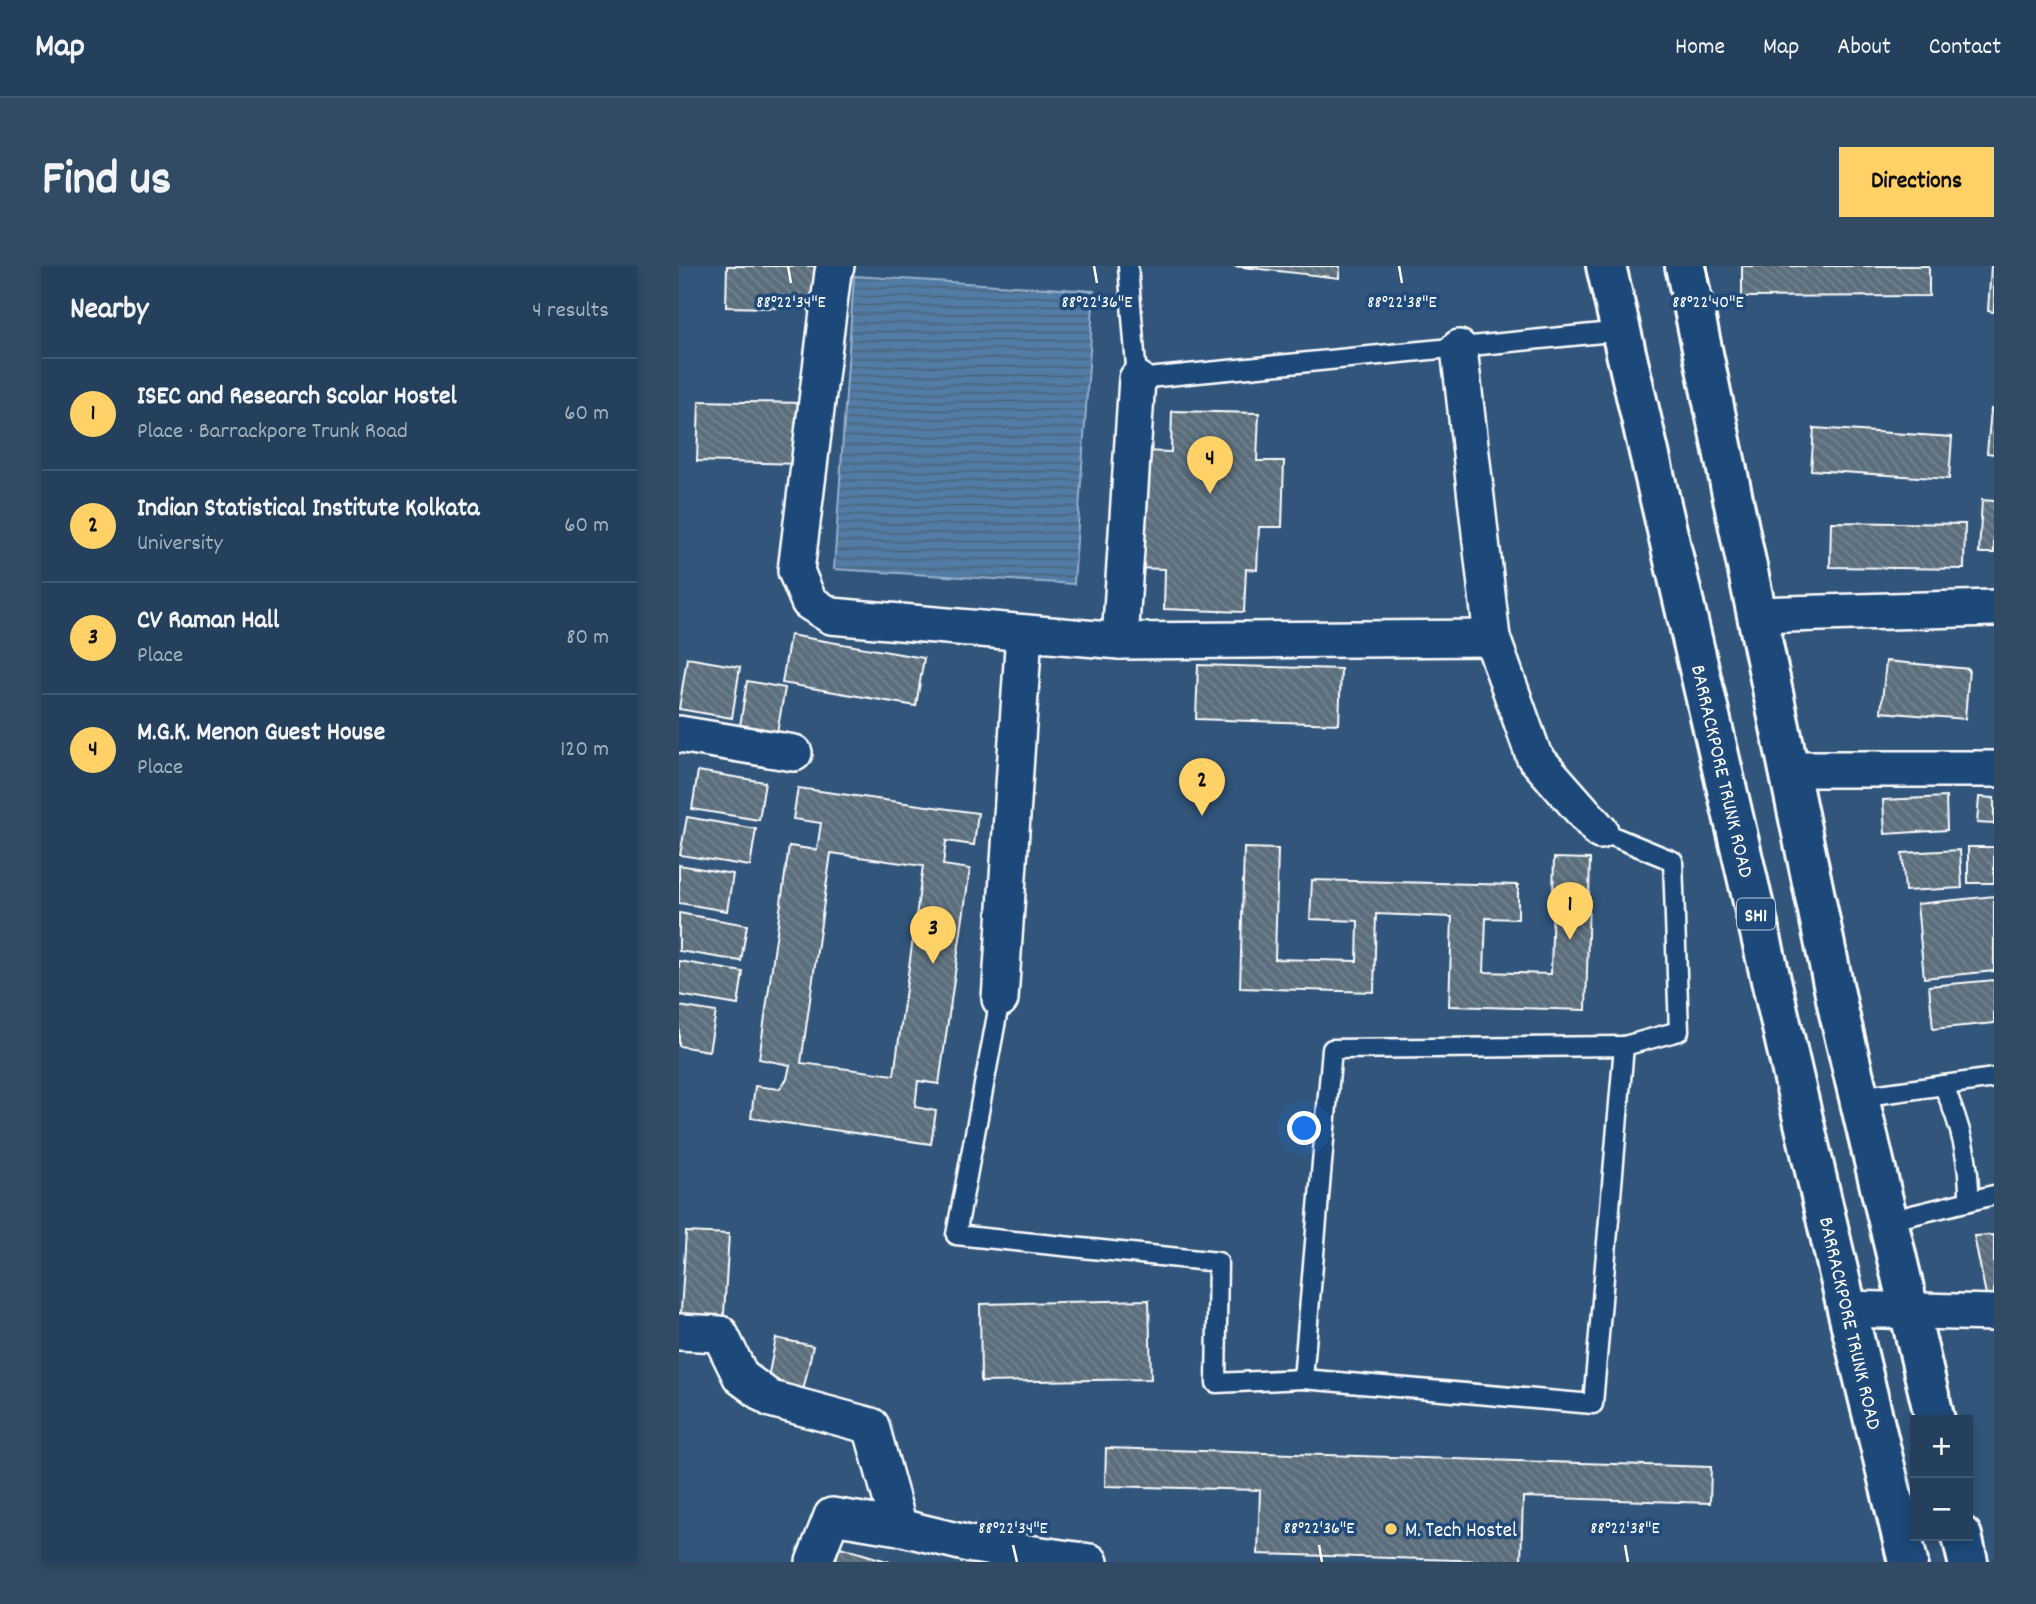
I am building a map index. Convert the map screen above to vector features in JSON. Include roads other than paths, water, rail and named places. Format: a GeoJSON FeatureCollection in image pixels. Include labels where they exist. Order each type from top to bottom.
{"type":"FeatureCollection","features":[{"type":"Feature","properties":{"kind":"main road","name":"BARRACKPORE TRUNK ROAD"},"geometry":{"type":"LineString","coordinates":[[1606,266],[1908,1562]]}},
{"type":"Feature","properties":{"kind":"main road"},"geometry":{"type":"LineString","coordinates":[[1685,266],[1859,1097],[1933,1415]]}},
{"type":"Feature","properties":{"kind":"main road"},"geometry":{"type":"LineString","coordinates":[[1963,1541],[1968,1562]]}},
{"type":"Feature","properties":{"kind":"street"},"geometry":{"type":"LineString","coordinates":[[836,266],[833,272],[796,571],[809,602],[831,616],[1120,641],[1492,638]]}},
{"type":"Feature","properties":{"kind":"street"},"geometry":{"type":"LineString","coordinates":[[1459,348],[1492,638],[1534,756],[1600,831]]}},
{"type":"Feature","properties":{"kind":"street"},"geometry":{"type":"LineString","coordinates":[[1120,641],[1137,379]]}},
{"type":"Feature","properties":{"kind":"street"},"geometry":{"type":"LineString","coordinates":[[1757,615],[1994,608]]}},
{"type":"Feature","properties":{"kind":"street"},"geometry":{"type":"LineString","coordinates":[[1000,999],[1024,633]]}},
{"type":"Feature","properties":{"kind":"street"},"geometry":{"type":"LineString","coordinates":[[679,734],[794,753]]}},
{"type":"Feature","properties":{"kind":"street"},"geometry":{"type":"LineString","coordinates":[[1789,769],[1994,769]]}},
{"type":"Feature","properties":{"kind":"street"},"geometry":{"type":"LineString","coordinates":[[1847,1309],[1994,1313]]}},
{"type":"Feature","properties":{"kind":"street"},"geometry":{"type":"LineString","coordinates":[[679,1332],[720,1334],[741,1377],[771,1399],[871,1426],[899,1527]]}},
{"type":"Feature","properties":{"kind":"street"},"geometry":{"type":"LineString","coordinates":[[814,1562],[832,1516],[899,1527],[973,1545],[1090,1562]]}},
{"type":"Feature","properties":{"kind":"lane"},"geometry":{"type":"LineString","coordinates":[[1128,266],[1137,379],[1622,331]]}},
{"type":"Feature","properties":{"kind":"lane"},"geometry":{"type":"LineString","coordinates":[[1303,1379],[1332,1049],[1624,1046],[1679,1031],[1673,861],[1600,831]]}},
{"type":"Feature","properties":{"kind":"lane"},"geometry":{"type":"LineString","coordinates":[[1000,999],[956,1235],[1218,1262],[1216,1383],[1303,1379],[1593,1404],[1624,1046]]}},
{"type":"Feature","properties":{"kind":"lane"},"geometry":{"type":"LineString","coordinates":[[1859,1097],[1994,1078]]}},
{"type":"Feature","properties":{"kind":"lane"},"geometry":{"type":"LineString","coordinates":[[1943,1085],[1955,1111],[1970,1171],[1969,1201]]}},
{"type":"Feature","properties":{"kind":"lane"},"geometry":{"type":"LineString","coordinates":[[1888,1221],[1994,1195]]}},
{"type":"Feature","properties":{"kind":"water"},"geometry":{"type":"Polygon","coordinates":[[[854,276],[1094,291],[1074,584],[834,569],[854,276]]]}},
{"type":"Feature","properties":{"kind":"place","name":"M.G.K. Menon Guest House"},"geometry":{"type":"Point","coordinates":[1210,494]}},
{"type":"Feature","properties":{"kind":"place","name":"Indian Statistical Institute Kolkata"},"geometry":{"type":"Point","coordinates":[1202,816]}},
{"type":"Feature","properties":{"kind":"place","name":"ISEC and Research Scolar Hostel"},"geometry":{"type":"Point","coordinates":[1570,940]}},
{"type":"Feature","properties":{"kind":"place","name":"CV Raman Hall"},"geometry":{"type":"Point","coordinates":[933,964]}},
{"type":"Feature","properties":{"kind":"place","name":"M. Tech Hostel"},"geometry":{"type":"Point","coordinates":[1391,1529]}}]}
